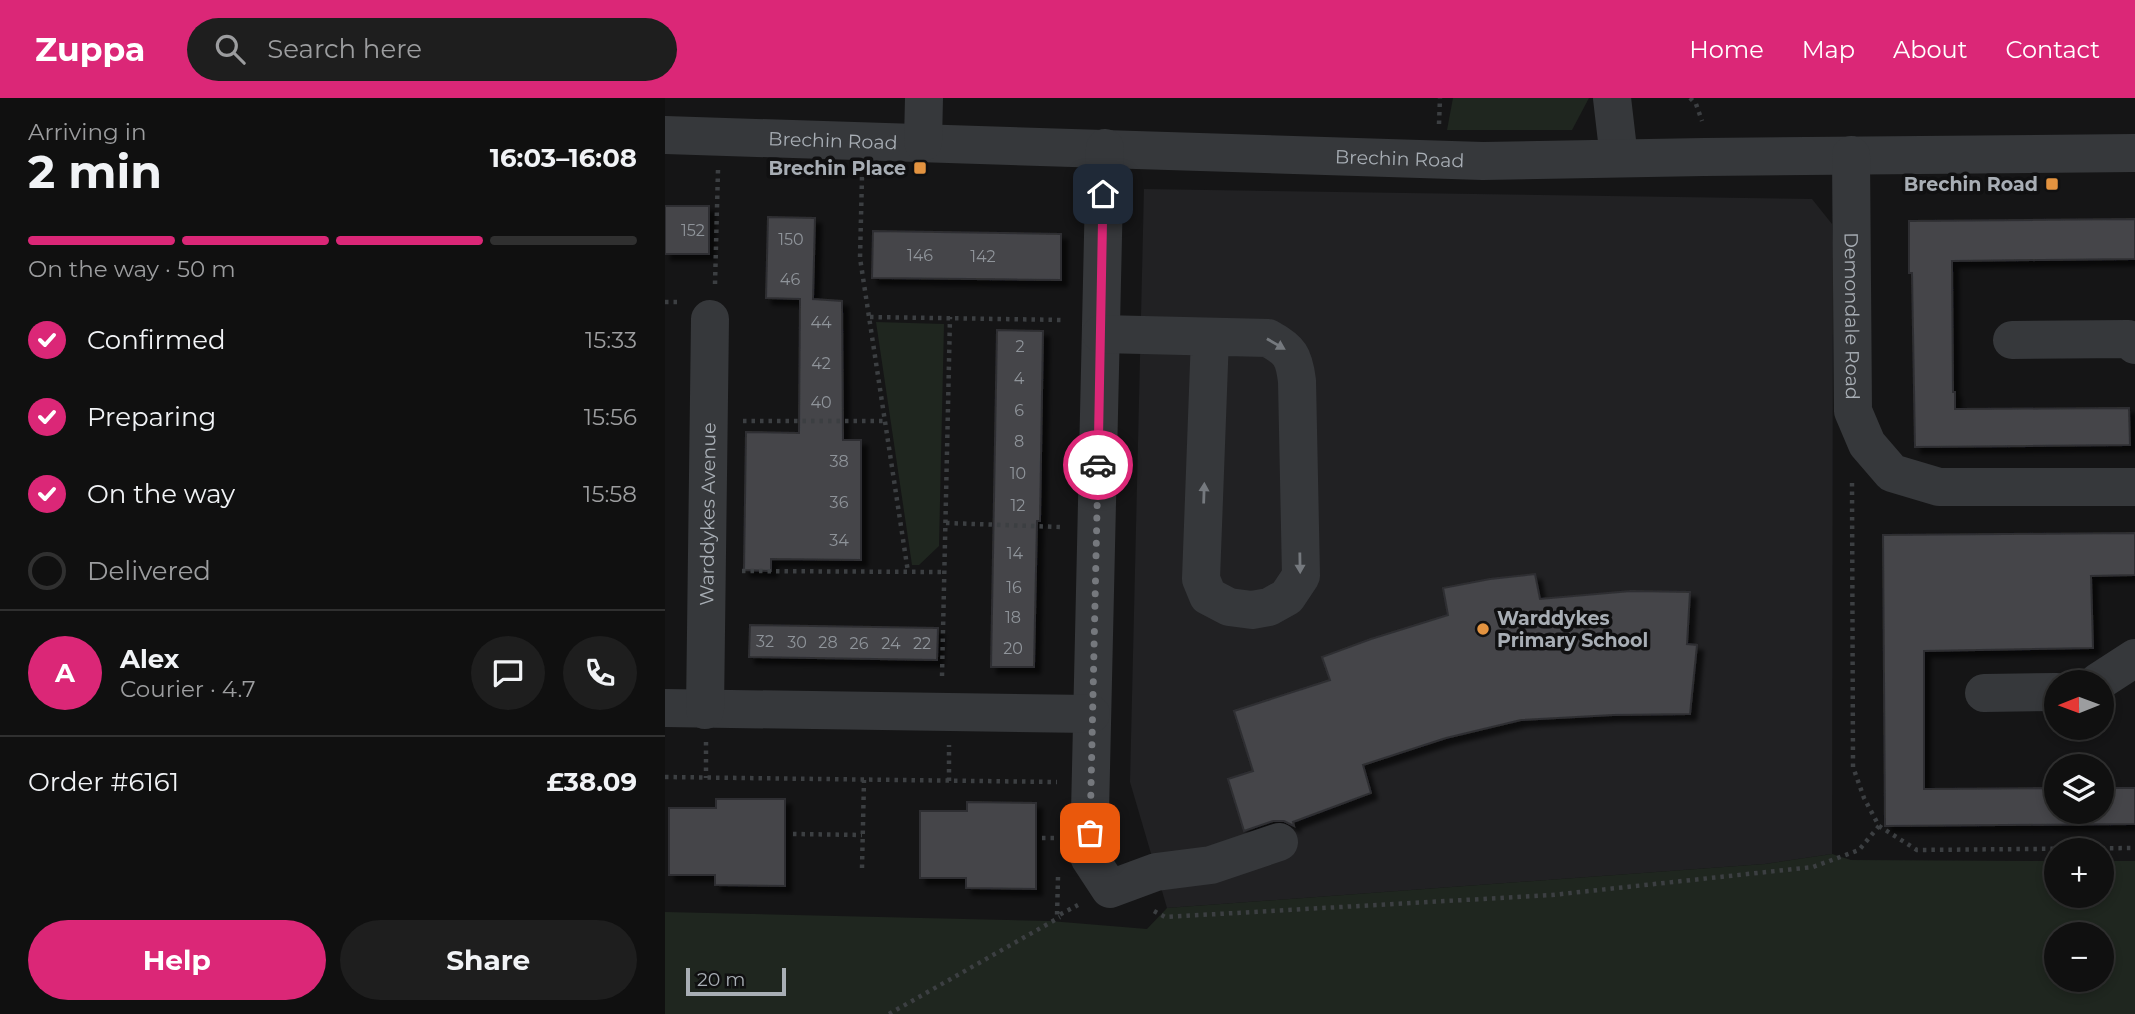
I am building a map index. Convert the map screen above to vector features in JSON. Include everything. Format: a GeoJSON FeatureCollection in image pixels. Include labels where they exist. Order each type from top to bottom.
{"type":"FeatureCollection","features":[{"type":"Feature","properties":{"kind":"street"},"geometry":{"type":"LineString","coordinates":[[923,142],[924,98]]}},
{"type":"Feature","properties":{"kind":"street"},"geometry":{"type":"LineString","coordinates":[[1612,98],[1619,158]]}},
{"type":"Feature","properties":{"kind":"street","name":"Brechin Road"},"geometry":{"type":"LineString","coordinates":[[665,135],[1472,160],[2135,153]]}},
{"type":"Feature","properties":{"kind":"street"},"geometry":{"type":"LineString","coordinates":[[1105,148],[1089,856],[1110,889],[1156,872],[1211,865],[1279,842]]}},
{"type":"Feature","properties":{"kind":"street","name":"Demondale Road"},"geometry":{"type":"LineString","coordinates":[[1851,155],[1853,411],[1867,444],[1892,473],[1939,487],[2135,487]]}},
{"type":"Feature","properties":{"kind":"street","name":"Warddykes Avenue"},"geometry":{"type":"LineString","coordinates":[[705,710],[713,303]]}},
{"type":"Feature","properties":{"kind":"street"},"geometry":{"type":"LineString","coordinates":[[1101,327],[1210,337],[1268,338],[1286,348],[1295,366],[1297,382],[1301,576],[1287,597],[1269,607],[1252,610],[1230,607],[1208,596],[1201,579],[1210,337]]}},
{"type":"Feature","properties":{"kind":"street"},"geometry":{"type":"LineString","coordinates":[[2012,340],[2128,339],[2135,345]]}},
{"type":"Feature","properties":{"kind":"street"},"geometry":{"type":"LineString","coordinates":[[2114,672],[2135,658]]}},
{"type":"Feature","properties":{"kind":"street"},"geometry":{"type":"LineString","coordinates":[[1984,693],[2044,692]]}},
{"type":"Feature","properties":{"kind":"street"},"geometry":{"type":"LineString","coordinates":[[665,708],[1091,714]]}},
{"type":"Feature","properties":{"kind":"path"},"geometry":{"type":"LineString","coordinates":[[713,303],[719,136]]}},
{"type":"Feature","properties":{"kind":"path"},"geometry":{"type":"LineString","coordinates":[[863,141],[860,258],[908,572]]}},
{"type":"Feature","properties":{"kind":"path"},"geometry":{"type":"LineString","coordinates":[[870,317],[950,317],[1101,327]]}},
{"type":"Feature","properties":{"kind":"path"},"geometry":{"type":"LineString","coordinates":[[942,712],[950,317]]}},
{"type":"Feature","properties":{"kind":"path"},"geometry":{"type":"LineString","coordinates":[[709,422],[885,421]]}},
{"type":"Feature","properties":{"kind":"path"},"geometry":{"type":"LineString","coordinates":[[1867,444],[1852,481],[1853,767],[1864,798],[1879,826],[1917,850],[2135,848]]}},
{"type":"Feature","properties":{"kind":"path"},"geometry":{"type":"LineString","coordinates":[[946,523],[1096,528]]}},
{"type":"Feature","properties":{"kind":"path"},"geometry":{"type":"LineString","coordinates":[[708,571],[944,572]]}},
{"type":"Feature","properties":{"kind":"path"},"geometry":{"type":"LineString","coordinates":[[665,777],[1062,782]]}},
{"type":"Feature","properties":{"kind":"path"},"geometry":{"type":"LineString","coordinates":[[862,868],[864,780]]}},
{"type":"Feature","properties":{"kind":"path"},"geometry":{"type":"LineString","coordinates":[[1110,889],[1165,917],[1552,895],[1813,867],[1859,850],[1879,826]]}},
{"type":"Feature","properties":{"kind":"path"},"geometry":{"type":"LineString","coordinates":[[793,834],[863,835]]}},
{"type":"Feature","properties":{"kind":"path"},"geometry":{"type":"LineString","coordinates":[[1058,877],[1057,916],[1110,889]]}},
{"type":"Feature","properties":{"kind":"path"},"geometry":{"type":"LineString","coordinates":[[889,1014],[1110,889]]}},
{"type":"Feature","properties":{"kind":"shaded area"},"geometry":{"type":"Polygon","coordinates":[[[1453,98],[1589,98],[1572,130],[1447,130],[1453,98]]]}},
{"type":"Feature","properties":{"kind":"shaded area","name":"Warddykes Primary School"},"geometry":{"type":"Polygon","coordinates":[[[1144,189],[1812,199],[1832,224],[1833,242],[1832,854],[1765,864],[1167,908],[1130,782],[1144,189]]]}},
{"type":"Feature","properties":{"kind":"shaded area"},"geometry":{"type":"Polygon","coordinates":[[[876,322],[944,324],[939,546],[919,565],[912,565],[876,322]]]}},
{"type":"Feature","properties":{"kind":"shaded area"},"geometry":{"type":"Polygon","coordinates":[[[1832,854],[1851,860],[2044,861],[2044,908],[2114,908],[2114,861],[2135,861],[2135,1014],[665,1014],[665,912],[1050,921],[1147,929],[1167,908],[1765,864],[1832,854]]]}},
{"type":"Feature","properties":{"kind":"building"},"geometry":{"type":"Polygon","coordinates":[[[665,206],[709,206],[709,254],[665,254],[665,206]]]}},
{"type":"Feature","properties":{"kind":"building"},"geometry":{"type":"Polygon","coordinates":[[[768,217],[815,218],[813,299],[842,301],[843,440],[861,440],[861,560],[771,559],[771,571],[744,570],[746,432],[799,433],[800,299],[766,298],[768,217]]]}},
{"type":"Feature","properties":{"kind":"building"},"geometry":{"type":"Polygon","coordinates":[[[2135,219],[2135,259],[1952,261],[1955,409],[2129,408],[2130,445],[1915,447],[1909,221],[2135,219]]]}},
{"type":"Feature","properties":{"kind":"building"},"geometry":{"type":"Polygon","coordinates":[[[873,231],[1061,234],[1061,280],[872,278],[873,231]]]}},
{"type":"Feature","properties":{"kind":"building"},"geometry":{"type":"Polygon","coordinates":[[[997,330],[1043,331],[1034,667],[991,667],[997,330]]]}},
{"type":"Feature","properties":{"kind":"building"},"geometry":{"type":"Polygon","coordinates":[[[2135,533],[2135,575],[2091,576],[2093,648],[1924,651],[1924,789],[2044,788],[2044,824],[2114,824],[2114,788],[2135,788],[2135,824],[1885,826],[1883,535],[2135,533]]]}},
{"type":"Feature","properties":{"kind":"building"},"geometry":{"type":"Polygon","coordinates":[[[1535,574],[1540,599],[1631,591],[1690,592],[1687,644],[1697,645],[1690,714],[1521,720],[1446,738],[1363,765],[1371,793],[1293,822],[1294,826],[1284,821],[1273,821],[1244,831],[1228,779],[1253,771],[1234,711],[1330,680],[1322,657],[1448,615],[1443,588],[1535,574]]]}},
{"type":"Feature","properties":{"kind":"building"},"geometry":{"type":"Polygon","coordinates":[[[750,625],[938,628],[937,660],[749,657],[750,625]]]}},
{"type":"Feature","properties":{"kind":"building"},"geometry":{"type":"Polygon","coordinates":[[[716,799],[785,799],[785,886],[715,885],[715,875],[669,875],[669,808],[716,808],[716,799]]]}},
{"type":"Feature","properties":{"kind":"building"},"geometry":{"type":"Polygon","coordinates":[[[967,802],[1036,803],[1036,889],[966,888],[966,878],[920,878],[920,811],[967,811],[967,802]]]}},
{"type":"Feature","properties":{"kind":"way so far"},"geometry":{"type":"LineString","coordinates":[[1090,833],[1098,465]]}},
{"type":"Feature","properties":{"kind":"place","name":"Brechin Place"},"geometry":{"type":"Point","coordinates":[920,168]}},
{"type":"Feature","properties":{"kind":"place","name":"Brechin Road"},"geometry":{"type":"Point","coordinates":[2052,184]}},
{"type":"Feature","properties":{"kind":"place","name":"Warddykes Primary School"},"geometry":{"type":"Point","coordinates":[1483,629]}},
{"type":"Feature","properties":{"kind":"route"},"geometry":{"type":"LineString","coordinates":[[1098,465],[1103,194]]}}]}
